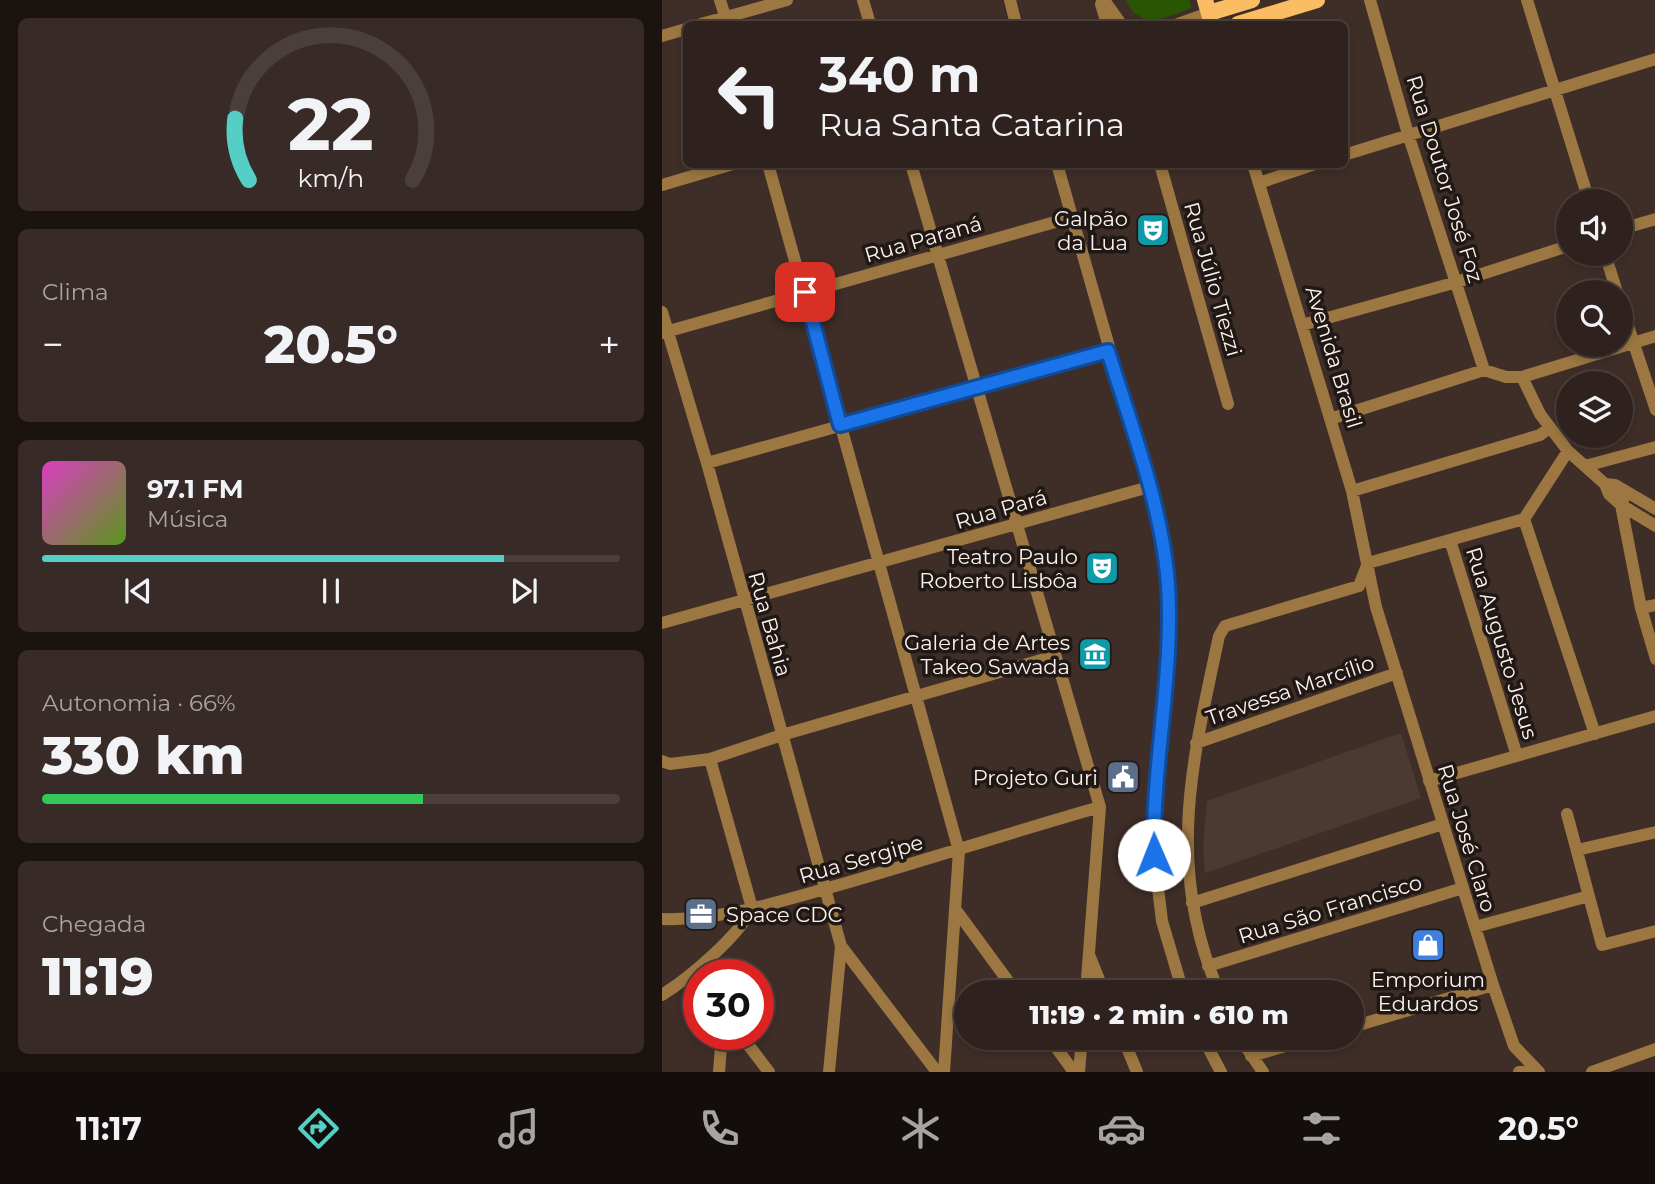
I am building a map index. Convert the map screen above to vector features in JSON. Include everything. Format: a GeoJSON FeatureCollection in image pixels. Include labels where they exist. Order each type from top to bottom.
{"type":"FeatureCollection","features":[{"type":"Feature","properties":{"kind":"main road"},"geometry":{"type":"LineString","coordinates":[[1209,12],[1252,0]]}},
{"type":"Feature","properties":{"kind":"main road"},"geometry":{"type":"LineString","coordinates":[[1248,21],[1317,0]]}},
{"type":"Feature","properties":{"kind":"street"},"geometry":{"type":"LineString","coordinates":[[720,0],[726,21],[787,0]]}},
{"type":"Feature","properties":{"kind":"street"},"geometry":{"type":"LineString","coordinates":[[863,0],[869,21]]}},
{"type":"Feature","properties":{"kind":"street"},"geometry":{"type":"LineString","coordinates":[[1010,0],[1016,21]]}},
{"type":"Feature","properties":{"kind":"street"},"geometry":{"type":"LineString","coordinates":[[1102,0],[1106,21]]}},
{"type":"Feature","properties":{"kind":"street"},"geometry":{"type":"LineString","coordinates":[[1102,0],[1119,21]]}},
{"type":"Feature","properties":{"kind":"street","name":"Rua Doutor José Foz"},"geometry":{"type":"LineString","coordinates":[[1370,0],[1408,134],[1484,370]]}},
{"type":"Feature","properties":{"kind":"street"},"geometry":{"type":"LineString","coordinates":[[1527,0],[1585,189]]}},
{"type":"Feature","properties":{"kind":"street"},"geometry":{"type":"LineString","coordinates":[[1186,21],[1209,12]]}},
{"type":"Feature","properties":{"kind":"street"},"geometry":{"type":"LineString","coordinates":[[662,36],[683,30]]}},
{"type":"Feature","properties":{"kind":"street"},"geometry":{"type":"LineString","coordinates":[[1348,154],[1655,59]]}},
{"type":"Feature","properties":{"kind":"street"},"geometry":{"type":"LineString","coordinates":[[662,184],[719,168]]}},
{"type":"Feature","properties":{"kind":"street"},"geometry":{"type":"LineString","coordinates":[[769,168],[959,851],[944,1072]]}},
{"type":"Feature","properties":{"kind":"street"},"geometry":{"type":"LineString","coordinates":[[912,168],[1100,807],[1087,980]]}},
{"type":"Feature","properties":{"kind":"street"},"geometry":{"type":"LineString","coordinates":[[1058,168],[1148,488],[1167,571],[1169,620],[1156,769],[1154,855],[1162,920],[1180,980]]}},
{"type":"Feature","properties":{"kind":"street","name":"Rua Júlio Tiezzi"},"geometry":{"type":"LineString","coordinates":[[1161,168],[1228,404]]}},
{"type":"Feature","properties":{"kind":"street","name":"Avenida Brasil"},"geometry":{"type":"LineString","coordinates":[[1254,168],[1352,491],[1368,563]]}},
{"type":"Feature","properties":{"kind":"street"},"geometry":{"type":"LineString","coordinates":[[1259,183],[1303,168]]}},
{"type":"Feature","properties":{"kind":"street","name":"Rua Paraná"},"geometry":{"type":"LineString","coordinates":[[665,332],[1073,217]]}},
{"type":"Feature","properties":{"kind":"street"},"geometry":{"type":"LineString","coordinates":[[1633,225],[1655,219]]}},
{"type":"Feature","properties":{"kind":"street"},"geometry":{"type":"LineString","coordinates":[[1302,326],[1457,282],[1556,250]]}},
{"type":"Feature","properties":{"kind":"street","name":"Rua Bahia"},"geometry":{"type":"LineString","coordinates":[[662,312],[665,332],[707,463],[823,889],[841,946]]}},
{"type":"Feature","properties":{"kind":"street"},"geometry":{"type":"LineString","coordinates":[[1655,336],[1633,343],[1655,410]]}},
{"type":"Feature","properties":{"kind":"street"},"geometry":{"type":"LineString","coordinates":[[707,463],[1108,351]]}},
{"type":"Feature","properties":{"kind":"street"},"geometry":{"type":"LineString","coordinates":[[1330,419],[1484,370],[1506,377],[1522,377],[1587,357]]}},
{"type":"Feature","properties":{"kind":"street"},"geometry":{"type":"LineString","coordinates":[[1522,377],[1549,428],[1568,451],[1605,484],[1609,494],[1621,505],[1655,526]]}},
{"type":"Feature","properties":{"kind":"street"},"geometry":{"type":"LineString","coordinates":[[1352,491],[1540,435],[1549,428]]}},
{"type":"Feature","properties":{"kind":"street"},"geometry":{"type":"LineString","coordinates":[[1585,466],[1655,447]]}},
{"type":"Feature","properties":{"kind":"street"},"geometry":{"type":"LineString","coordinates":[[1214,980],[1192,903],[1187,798],[1219,636],[1225,626],[1359,586],[1368,563],[1524,519],[1568,451]]}},
{"type":"Feature","properties":{"kind":"street"},"geometry":{"type":"LineString","coordinates":[[1605,484],[1615,485],[1655,509]]}},
{"type":"Feature","properties":{"kind":"street","name":"Rua Pará"},"geometry":{"type":"LineString","coordinates":[[662,623],[744,603],[1148,488]]}},
{"type":"Feature","properties":{"kind":"street"},"geometry":{"type":"LineString","coordinates":[[1626,492],[1621,505],[1641,608],[1655,659]]}},
{"type":"Feature","properties":{"kind":"street"},"geometry":{"type":"LineString","coordinates":[[1524,519],[1595,734]]}},
{"type":"Feature","properties":{"kind":"street","name":"Rua Augusto Jesus"},"geometry":{"type":"LineString","coordinates":[[1450,541],[1517,756]]}},
{"type":"Feature","properties":{"kind":"street","name":"Rua José Claro"},"geometry":{"type":"LineString","coordinates":[[1368,563],[1376,607],[1493,985],[1514,1046],[1537,1072]]}},
{"type":"Feature","properties":{"kind":"street","name":"Rua José Claro"},"geometry":{"type":"LineString","coordinates":[[1359,586],[1376,607]]}},
{"type":"Feature","properties":{"kind":"street"},"geometry":{"type":"LineString","coordinates":[[1641,608],[1655,605]]}},
{"type":"Feature","properties":{"kind":"street"},"geometry":{"type":"LineString","coordinates":[[662,761],[670,764],[710,759],[782,735],[1055,656]]}},
{"type":"Feature","properties":{"kind":"street","name":"Travessa Marcílio"},"geometry":{"type":"LineString","coordinates":[[1196,743],[1397,673]]}},
{"type":"Feature","properties":{"kind":"street"},"geometry":{"type":"LineString","coordinates":[[1429,781],[1655,716]]}},
{"type":"Feature","properties":{"kind":"street"},"geometry":{"type":"LineString","coordinates":[[710,759],[752,908],[745,923],[711,959]]}},
{"type":"Feature","properties":{"kind":"street","name":"Rua Sergipe"},"geometry":{"type":"LineString","coordinates":[[662,919],[690,920],[752,908],[959,851],[1100,807]]}},
{"type":"Feature","properties":{"kind":"street"},"geometry":{"type":"LineString","coordinates":[[1567,814],[1602,945],[1655,931]]}},
{"type":"Feature","properties":{"kind":"street"},"geometry":{"type":"LineString","coordinates":[[1192,903],[1443,824]]}},
{"type":"Feature","properties":{"kind":"street"},"geometry":{"type":"LineString","coordinates":[[1577,850],[1655,832]]}},
{"type":"Feature","properties":{"kind":"street","name":"Rua São Francisco"},"geometry":{"type":"LineString","coordinates":[[1208,966],[1463,888]]}},
{"type":"Feature","properties":{"kind":"street"},"geometry":{"type":"LineString","coordinates":[[1475,927],[1589,896]]}},
{"type":"Feature","properties":{"kind":"street"},"geometry":{"type":"LineString","coordinates":[[956,910],[1007,980]]}},
{"type":"Feature","properties":{"kind":"street"},"geometry":{"type":"LineString","coordinates":[[829,1072],[841,946]]}},
{"type":"Feature","properties":{"kind":"street"},"geometry":{"type":"LineString","coordinates":[[841,946],[937,1072]]}},
{"type":"Feature","properties":{"kind":"street"},"geometry":{"type":"LineString","coordinates":[[1089,953],[1099,980]]}},
{"type":"Feature","properties":{"kind":"street"},"geometry":{"type":"LineString","coordinates":[[662,995],[683,983]]}},
{"type":"Feature","properties":{"kind":"street"},"geometry":{"type":"LineString","coordinates":[[1364,1023],[1493,985]]}},
{"type":"Feature","properties":{"kind":"street"},"geometry":{"type":"LineString","coordinates":[[1592,1072],[1655,1049]]}},
{"type":"Feature","properties":{"kind":"street"},"geometry":{"type":"LineString","coordinates":[[719,1072],[721,1050]]}},
{"type":"Feature","properties":{"kind":"street"},"geometry":{"type":"LineString","coordinates":[[752,1050],[769,1072]]}},
{"type":"Feature","properties":{"kind":"street"},"geometry":{"type":"LineString","coordinates":[[1059,1050],[1076,1072]]}},
{"type":"Feature","properties":{"kind":"street"},"geometry":{"type":"LineString","coordinates":[[1076,1072],[1080,1050]]}},
{"type":"Feature","properties":{"kind":"street"},"geometry":{"type":"LineString","coordinates":[[1128,1050],[1137,1072]]}},
{"type":"Feature","properties":{"kind":"street"},"geometry":{"type":"LineString","coordinates":[[1209,1050],[1221,1072]]}},
{"type":"Feature","properties":{"kind":"street"},"geometry":{"type":"LineString","coordinates":[[1247,1050],[1263,1072]]}},
{"type":"Feature","properties":{"kind":"street"},"geometry":{"type":"LineString","coordinates":[[1251,1056],[1272,1050]]}},
{"type":"Feature","properties":{"kind":"street"},"geometry":{"type":"LineString","coordinates":[[1520,1072],[1537,1072]]}},
{"type":"Feature","properties":{"kind":"shaded area"},"geometry":{"type":"Polygon","coordinates":[[[1401,733],[1421,798],[1205,873],[1203,846],[1207,801],[1401,733]]]}},
{"type":"Feature","properties":{"kind":"green space"},"geometry":{"type":"Polygon","coordinates":[[[1126,0],[1189,0],[1192,8],[1156,21],[1147,21],[1133,12],[1126,0]]]}},
{"type":"Feature","properties":{"kind":"place","name":"Galpão da Lua"},"geometry":{"type":"Point","coordinates":[1153,230]}},
{"type":"Feature","properties":{"kind":"place","name":"Teatro Paulo Roberto Lisbôa"},"geometry":{"type":"Point","coordinates":[1102,568]}},
{"type":"Feature","properties":{"kind":"place","name":"Galeria de Artes Takeo Sawada"},"geometry":{"type":"Point","coordinates":[1095,654]}},
{"type":"Feature","properties":{"kind":"place","name":"Projeto Guri"},"geometry":{"type":"Point","coordinates":[1123,777]}},
{"type":"Feature","properties":{"kind":"place","name":"Space CDC"},"geometry":{"type":"Point","coordinates":[701,914]}},
{"type":"Feature","properties":{"kind":"place","name":"Emporium Eduardos"},"geometry":{"type":"Point","coordinates":[1428,945]}},
{"type":"Feature","properties":{"kind":"route"},"geometry":{"type":"LineString","coordinates":[[805,292],[840,425],[1108,351],[1148,488],[1167,571],[1169,620],[1156,769],[1154,855]]}}]}
